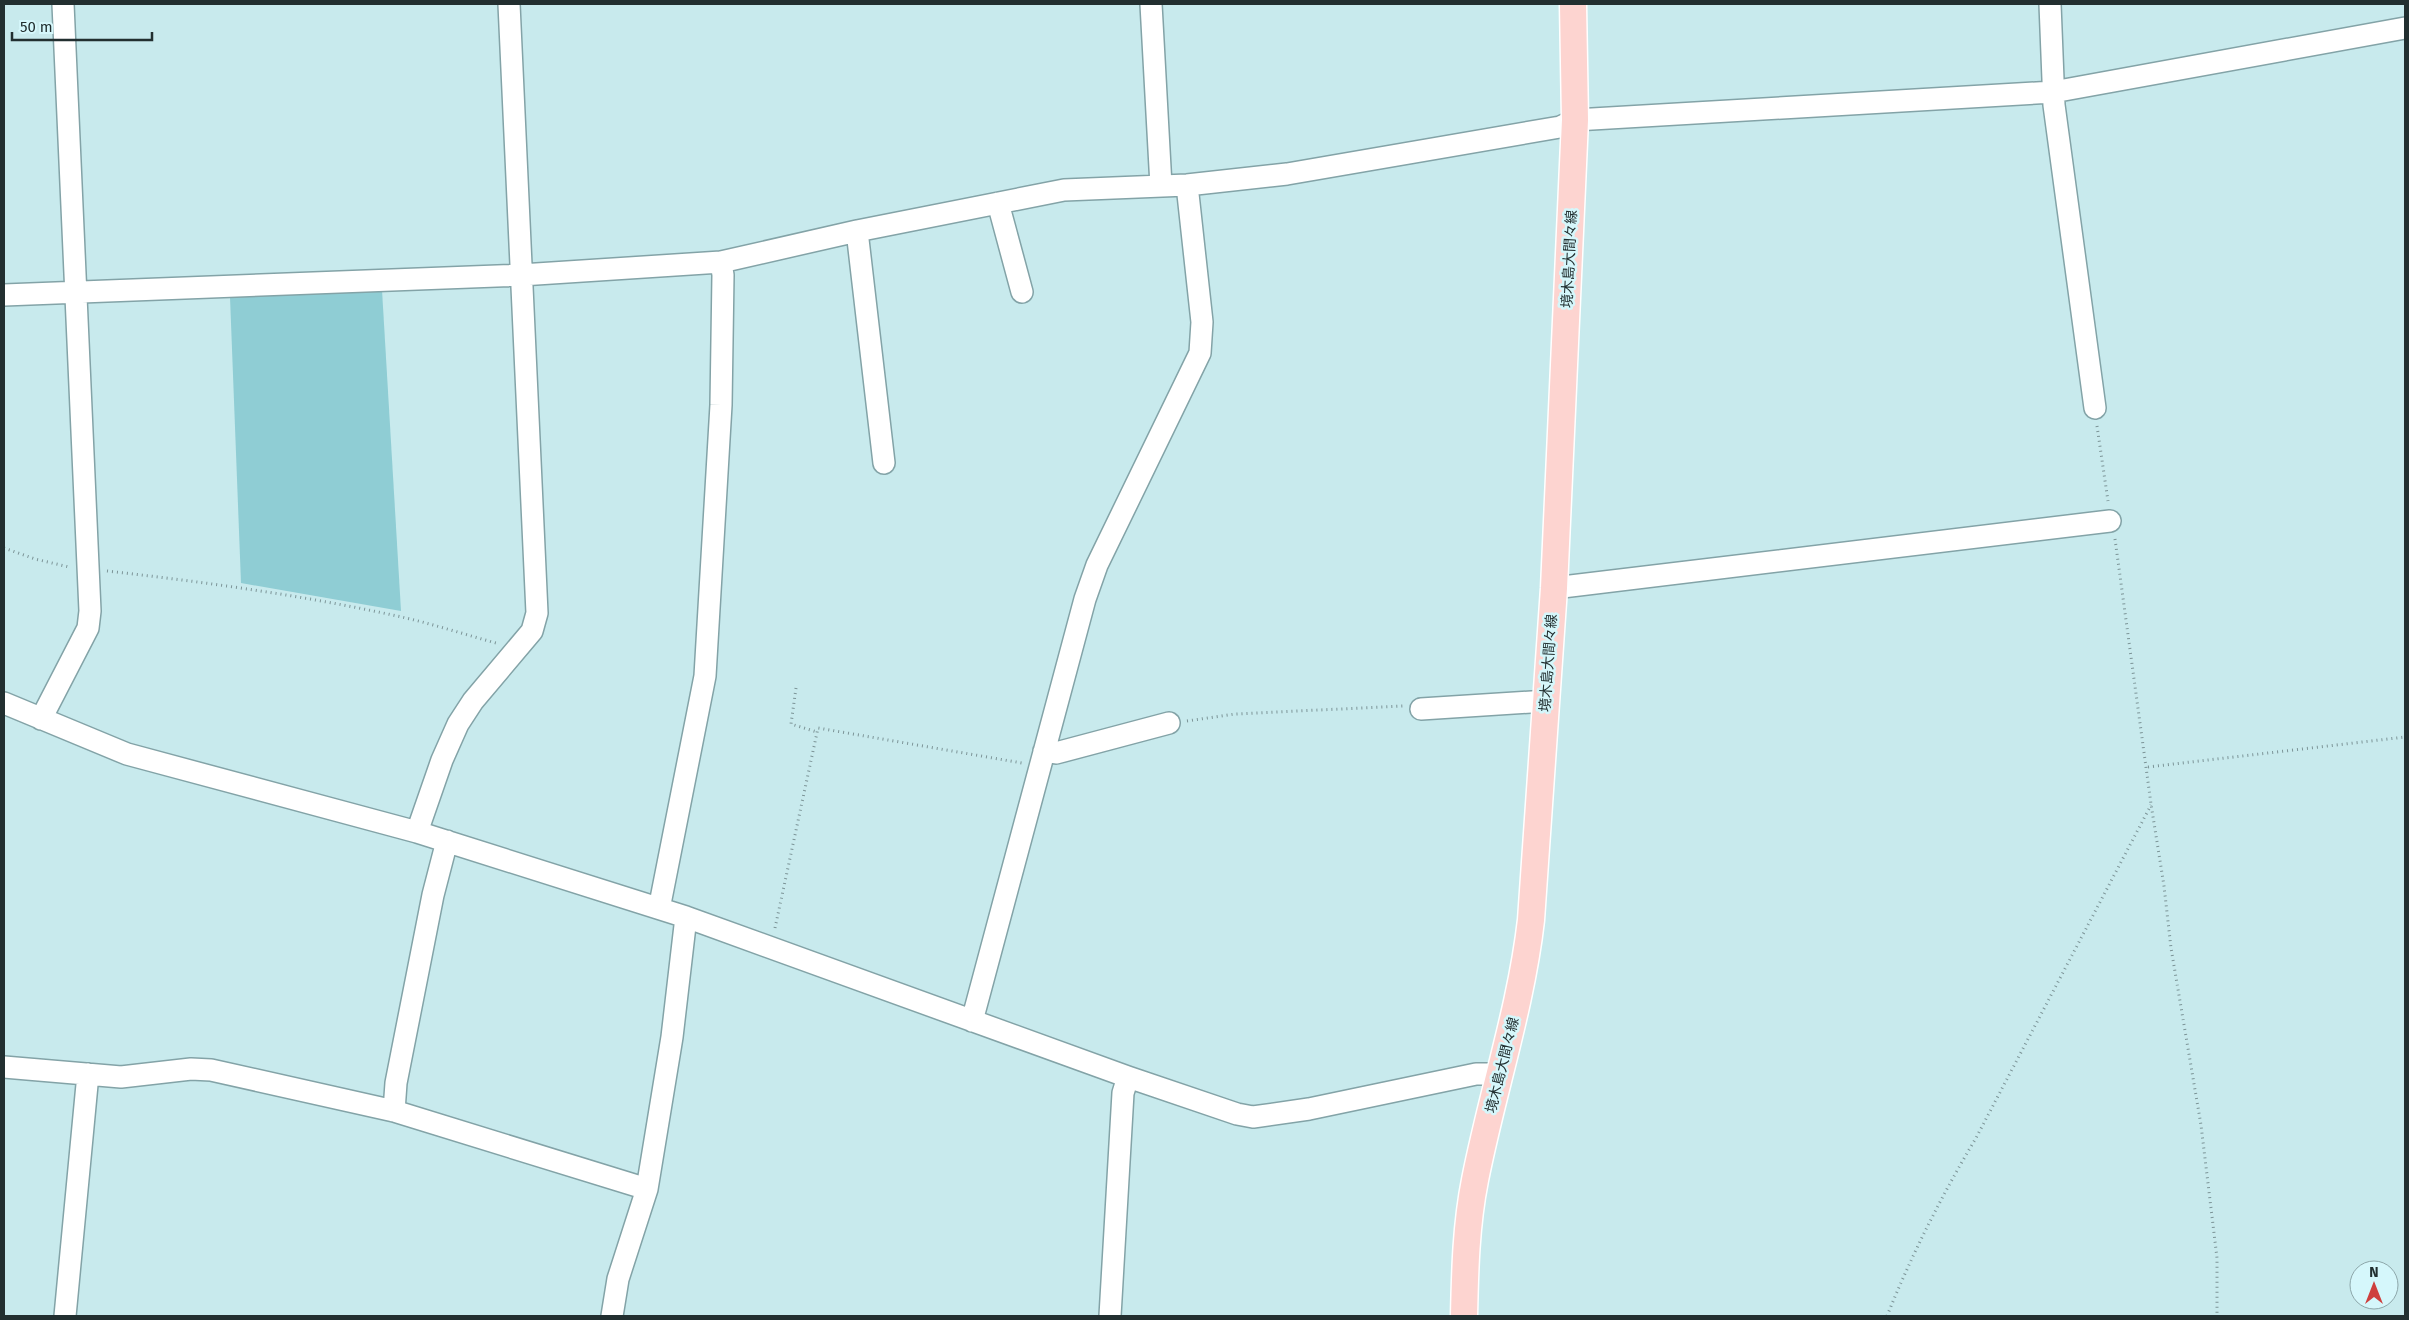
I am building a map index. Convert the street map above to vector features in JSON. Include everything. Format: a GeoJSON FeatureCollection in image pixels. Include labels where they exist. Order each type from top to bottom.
{"type":"FeatureCollection","features":[{"type":"Feature","properties":{"kind":"main road","name":"境木島大間々線"},"geometry":{"type":"LineString","coordinates":[[1464,1316],[1468,1225],[1475,1181],[1526,960],[1554,588],[1575,120],[1573,4]]}},
{"type":"Feature","properties":{"kind":"street"},"geometry":{"type":"LineString","coordinates":[[41,719],[88,628],[90,612],[63,4]]}},
{"type":"Feature","properties":{"kind":"street"},"geometry":{"type":"LineString","coordinates":[[417,832],[442,760],[458,724],[473,701],[532,631],[537,613],[509,4]]}},
{"type":"Feature","properties":{"kind":"street"},"geometry":{"type":"LineString","coordinates":[[1151,4],[1161,186]]}},
{"type":"Feature","properties":{"kind":"street"},"geometry":{"type":"LineString","coordinates":[[2050,4],[2053,92],[2095,408]]}},
{"type":"Feature","properties":{"kind":"street"},"geometry":{"type":"LineString","coordinates":[[4,295],[521,275],[722,262],[857,231],[1079,189],[1186,185],[1287,174],[1560,127],[1575,120],[2053,92],[2405,28]]}},
{"type":"Feature","properties":{"kind":"street"},"geometry":{"type":"LineString","coordinates":[[972,1021],[1085,599],[1097,566],[1200,353],[1202,322],[1186,185]]}},
{"type":"Feature","properties":{"kind":"street"},"geometry":{"type":"LineString","coordinates":[[998,203],[1022,292]]}},
{"type":"Feature","properties":{"kind":"street"},"geometry":{"type":"LineString","coordinates":[[857,231],[884,463]]}},
{"type":"Feature","properties":{"kind":"street"},"geometry":{"type":"LineString","coordinates":[[658,908],[705,676],[722,405],[722,262]]}},
{"type":"Feature","properties":{"kind":"street"},"geometry":{"type":"LineString","coordinates":[[1554,588],[2110,521]]}},
{"type":"Feature","properties":{"kind":"street"},"geometry":{"type":"LineString","coordinates":[[1421,708],[1546,701]]}},
{"type":"Feature","properties":{"kind":"street"},"geometry":{"type":"LineString","coordinates":[[4,702],[127,754],[417,832],[686,917],[1217,1109],[1254,1117],[1309,1110],[1476,1074],[1491,1074],[1499,1077]]}},
{"type":"Feature","properties":{"kind":"street"},"geometry":{"type":"LineString","coordinates":[[1042,758],[1169,723]]}},
{"type":"Feature","properties":{"kind":"street"},"geometry":{"type":"LineString","coordinates":[[394,1111],[400,1064],[433,896],[446,841]]}},
{"type":"Feature","properties":{"kind":"street"},"geometry":{"type":"LineString","coordinates":[[612,1316],[618,1279],[647,1189],[672,1037],[686,917]]}},
{"type":"Feature","properties":{"kind":"street"},"geometry":{"type":"LineString","coordinates":[[4,1067],[121,1077],[191,1069],[211,1070],[394,1111],[647,1189]]}},
{"type":"Feature","properties":{"kind":"street"},"geometry":{"type":"LineString","coordinates":[[65,1316],[88,1074]]}},
{"type":"Feature","properties":{"kind":"street"},"geometry":{"type":"LineString","coordinates":[[1110,1316],[1123,1093],[1128,1077]]}},
{"type":"Feature","properties":{"kind":"path"},"geometry":{"type":"LineString","coordinates":[[2095,408],[2110,521],[2114,532],[2148,767],[2151,804],[2164,886],[2171,948],[2201,1125],[2216,1258],[2216,1316]]}},
{"type":"Feature","properties":{"kind":"path"},"geometry":{"type":"LineString","coordinates":[[4,548],[35,559],[72,568],[87,568],[198,582],[352,606],[399,616],[518,649]]}},
{"type":"Feature","properties":{"kind":"path"},"geometry":{"type":"LineString","coordinates":[[796,688],[791,724],[817,732]]}},
{"type":"Feature","properties":{"kind":"path"},"geometry":{"type":"LineString","coordinates":[[1169,723],[1235,714],[1410,705],[1421,708]]}},
{"type":"Feature","properties":{"kind":"path"},"geometry":{"type":"LineString","coordinates":[[770,948],[818,728],[1042,758]]}},
{"type":"Feature","properties":{"kind":"path"},"geometry":{"type":"LineString","coordinates":[[2148,767],[2405,736]]}},
{"type":"Feature","properties":{"kind":"path"},"geometry":{"type":"LineString","coordinates":[[1887,1316],[1903,1276],[1947,1188],[1976,1138],[2151,804]]}},
{"type":"Feature","properties":{"kind":"shaded area"},"geometry":{"type":"Polygon","coordinates":[[[382,290],[401,611],[241,583],[230,297],[382,290]]]}}]}
